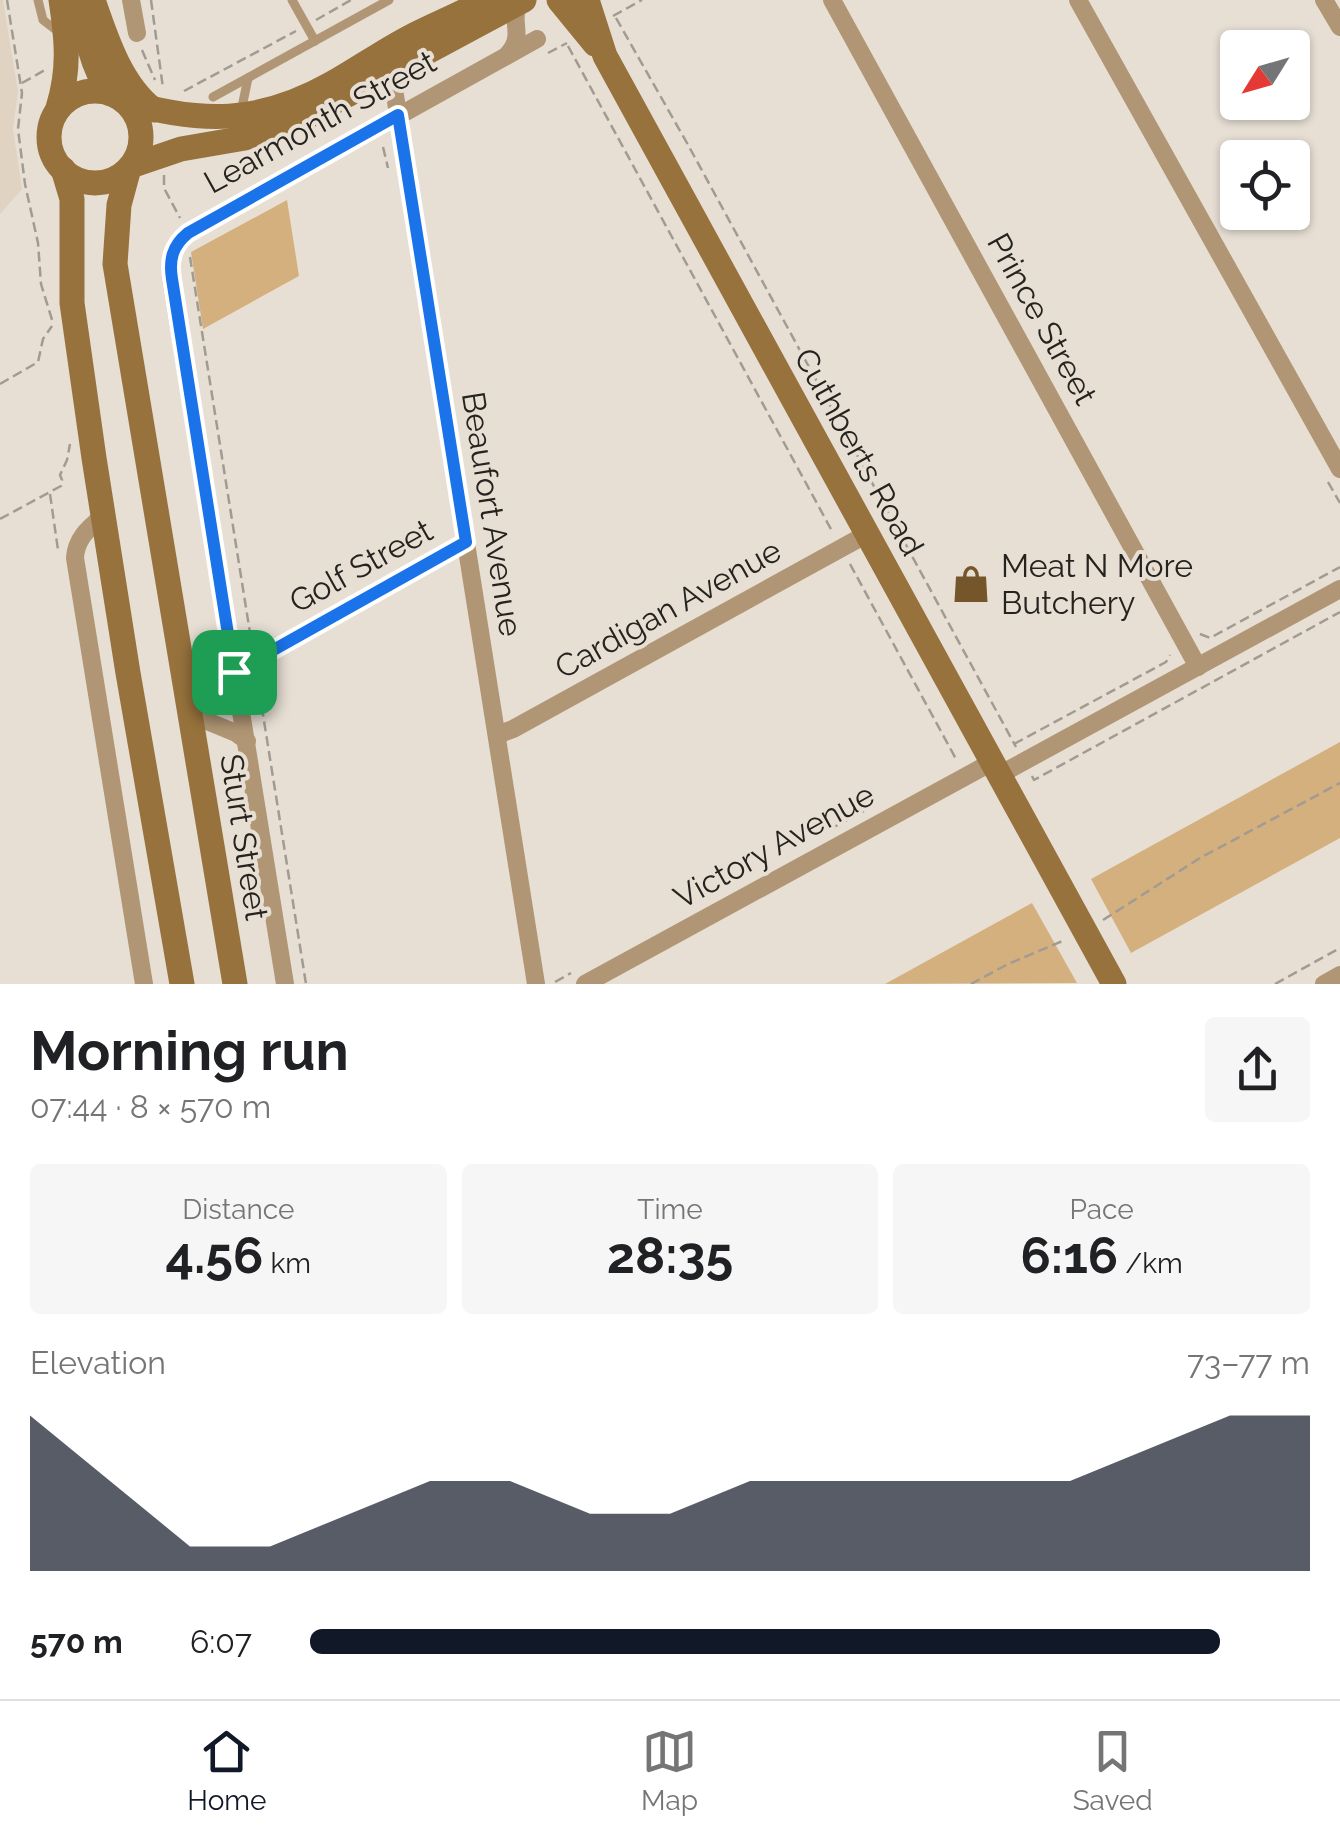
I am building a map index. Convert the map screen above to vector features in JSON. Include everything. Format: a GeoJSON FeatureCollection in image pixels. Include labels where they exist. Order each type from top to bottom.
{"type":"FeatureCollection","features":[{"type":"Feature","properties":{"kind":"main road"},"geometry":{"type":"LineString","coordinates":[[61,0],[67,69],[49,140],[72,199],[72,303],[103,516],[182,984]]}},
{"type":"Feature","properties":{"kind":"main road"},"geometry":{"type":"LineString","coordinates":[[62,169],[77,179],[110,180],[130,167],[140,146],[140,128],[133,111],[101,80],[91,57],[82,0]]}},
{"type":"Feature","properties":{"kind":"main road"},"geometry":{"type":"LineString","coordinates":[[93,0],[123,72],[138,96],[159,102]]}},
{"type":"Feature","properties":{"kind":"main road","name":"Learmonth Street"},"geometry":{"type":"LineString","coordinates":[[130,167],[181,149],[262,134],[310,115],[379,67],[411,37],[486,0]]}},
{"type":"Feature","properties":{"kind":"main road","name":"Cuthberts Road"},"geometry":{"type":"LineString","coordinates":[[559,0],[605,56],[1114,984]]}},
{"type":"Feature","properties":{"kind":"main road","name":"Learmonth Street"},"geometry":{"type":"LineString","coordinates":[[117,97],[159,102],[192,116],[260,112],[379,67],[521,2]]}},
{"type":"Feature","properties":{"kind":"main road","name":"Cuthberts Road"},"geometry":{"type":"LineString","coordinates":[[598,2],[605,56]]}},
{"type":"Feature","properties":{"kind":"main road"},"geometry":{"type":"LineString","coordinates":[[58,108],[79,93],[96,90],[117,97]]}},
{"type":"Feature","properties":{"kind":"main road","name":"Sturt Street"},"geometry":{"type":"LineString","coordinates":[[130,167],[116,225],[115,264],[235,984]]}},
{"type":"Feature","properties":{"kind":"street"},"geometry":{"type":"LineString","coordinates":[[131,0],[137,33]]}},
{"type":"Feature","properties":{"kind":"street","name":"Prince Street"},"geometry":{"type":"LineString","coordinates":[[832,0],[1198,667]]}},
{"type":"Feature","properties":{"kind":"street"},"geometry":{"type":"LineString","coordinates":[[1078,0],[1340,470]]}},
{"type":"Feature","properties":{"kind":"street"},"geometry":{"type":"LineString","coordinates":[[1324,0],[1340,27]]}},
{"type":"Feature","properties":{"kind":"street","name":"Learmonth Street"},"geometry":{"type":"LineString","coordinates":[[501,58],[517,40],[515,13],[521,2]]}},
{"type":"Feature","properties":{"kind":"street","name":"Learmonth Street"},"geometry":{"type":"LineString","coordinates":[[182,249],[188,233],[536,39]]}},
{"type":"Feature","properties":{"kind":"street","name":"Beaufort Avenue"},"geometry":{"type":"LineString","coordinates":[[379,67],[395,95],[536,984]]}},
{"type":"Feature","properties":{"kind":"street","name":"Sturt Street"},"geometry":{"type":"LineString","coordinates":[[182,249],[170,260],[172,279],[285,984]]}},
{"type":"Feature","properties":{"kind":"street"},"geometry":{"type":"LineString","coordinates":[[103,516],[78,542],[75,558],[144,984]]}},
{"type":"Feature","properties":{"kind":"street","name":"Cardigan Avenue"},"geometry":{"type":"LineString","coordinates":[[497,734],[866,534]]}},
{"type":"Feature","properties":{"kind":"street","name":"Golf Street"},"geometry":{"type":"LineString","coordinates":[[234,672],[466,542]]}},
{"type":"Feature","properties":{"kind":"street","name":"Victory Avenue"},"geometry":{"type":"LineString","coordinates":[[585,984],[1198,667],[1340,589]]}},
{"type":"Feature","properties":{"kind":"street"},"geometry":{"type":"LineString","coordinates":[[190,708],[207,721],[248,740]]}},
{"type":"Feature","properties":{"kind":"street"},"geometry":{"type":"LineString","coordinates":[[1324,984],[1340,975]]}},
{"type":"Feature","properties":{"kind":"lane"},"geometry":{"type":"LineString","coordinates":[[38,0],[40,16],[46,24],[66,37]]}},
{"type":"Feature","properties":{"kind":"lane"},"geometry":{"type":"LineString","coordinates":[[292,0],[314,41]]}},
{"type":"Feature","properties":{"kind":"lane"},"geometry":{"type":"LineString","coordinates":[[213,98],[388,0]]}},
{"type":"Feature","properties":{"kind":"lane"},"geometry":{"type":"LineString","coordinates":[[240,115],[248,78]]}},
{"type":"Feature","properties":{"kind":"path"},"geometry":{"type":"LineString","coordinates":[[7,0],[22,101],[18,129],[26,184],[38,242],[41,284],[57,337]]}},
{"type":"Feature","properties":{"kind":"path"},"geometry":{"type":"LineString","coordinates":[[151,0],[159,102]]}},
{"type":"Feature","properties":{"kind":"path"},"geometry":{"type":"LineString","coordinates":[[178,94],[351,0]]}},
{"type":"Feature","properties":{"kind":"path"},"geometry":{"type":"LineString","coordinates":[[614,15],[642,0]]}},
{"type":"Feature","properties":{"kind":"path"},"geometry":{"type":"LineString","coordinates":[[598,2],[614,15],[697,160],[1014,744],[1166,662],[1170,656]]}},
{"type":"Feature","properties":{"kind":"path"},"geometry":{"type":"LineString","coordinates":[[566,44],[836,538]]}},
{"type":"Feature","properties":{"kind":"path"},"geometry":{"type":"LineString","coordinates":[[182,249],[255,660],[306,984]]}},
{"type":"Feature","properties":{"kind":"path"},"geometry":{"type":"LineString","coordinates":[[0,384],[38,362],[43,340],[53,324]]}},
{"type":"Feature","properties":{"kind":"path"},"geometry":{"type":"LineString","coordinates":[[0,519],[61,486],[60,476],[71,440]]}},
{"type":"Feature","properties":{"kind":"path"},"geometry":{"type":"LineString","coordinates":[[849,563],[957,762]]}},
{"type":"Feature","properties":{"kind":"path"},"geometry":{"type":"LineString","coordinates":[[1210,638],[1340,567]]}},
{"type":"Feature","properties":{"kind":"path"},"geometry":{"type":"LineString","coordinates":[[1034,780],[1340,612]]}},
{"type":"Feature","properties":{"kind":"path"},"geometry":{"type":"LineString","coordinates":[[1109,916],[1200,858],[1340,783]]}},
{"type":"Feature","properties":{"kind":"path"},"geometry":{"type":"LineString","coordinates":[[971,984],[1058,943]]}},
{"type":"Feature","properties":{"kind":"path"},"geometry":{"type":"LineString","coordinates":[[1275,984],[1340,948]]}},
{"type":"Feature","properties":{"kind":"shaded area"},"geometry":{"type":"Polygon","coordinates":[[[0,0],[18,92],[13,129],[22,189],[0,214],[0,0]]]}},
{"type":"Feature","properties":{"kind":"shaded area"},"geometry":{"type":"Polygon","coordinates":[[[287,200],[299,276],[203,329],[191,252],[287,200]]]}},
{"type":"Feature","properties":{"kind":"shaded area"},"geometry":{"type":"Polygon","coordinates":[[[1340,742],[1340,838],[1131,953],[1091,879],[1340,742]]]}},
{"type":"Feature","properties":{"kind":"shaded area"},"geometry":{"type":"Polygon","coordinates":[[[1032,903],[1077,983],[885,984],[1032,903]]]}},
{"type":"Feature","properties":{"kind":"place","name":"Meat N More Butchery"},"geometry":{"type":"Point","coordinates":[971,584]}},
{"type":"Feature","properties":{"kind":"route"},"geometry":{"type":"LineString","coordinates":[[398,115],[466,542],[234,672],[171,255],[188,233],[398,115]]}}]}
